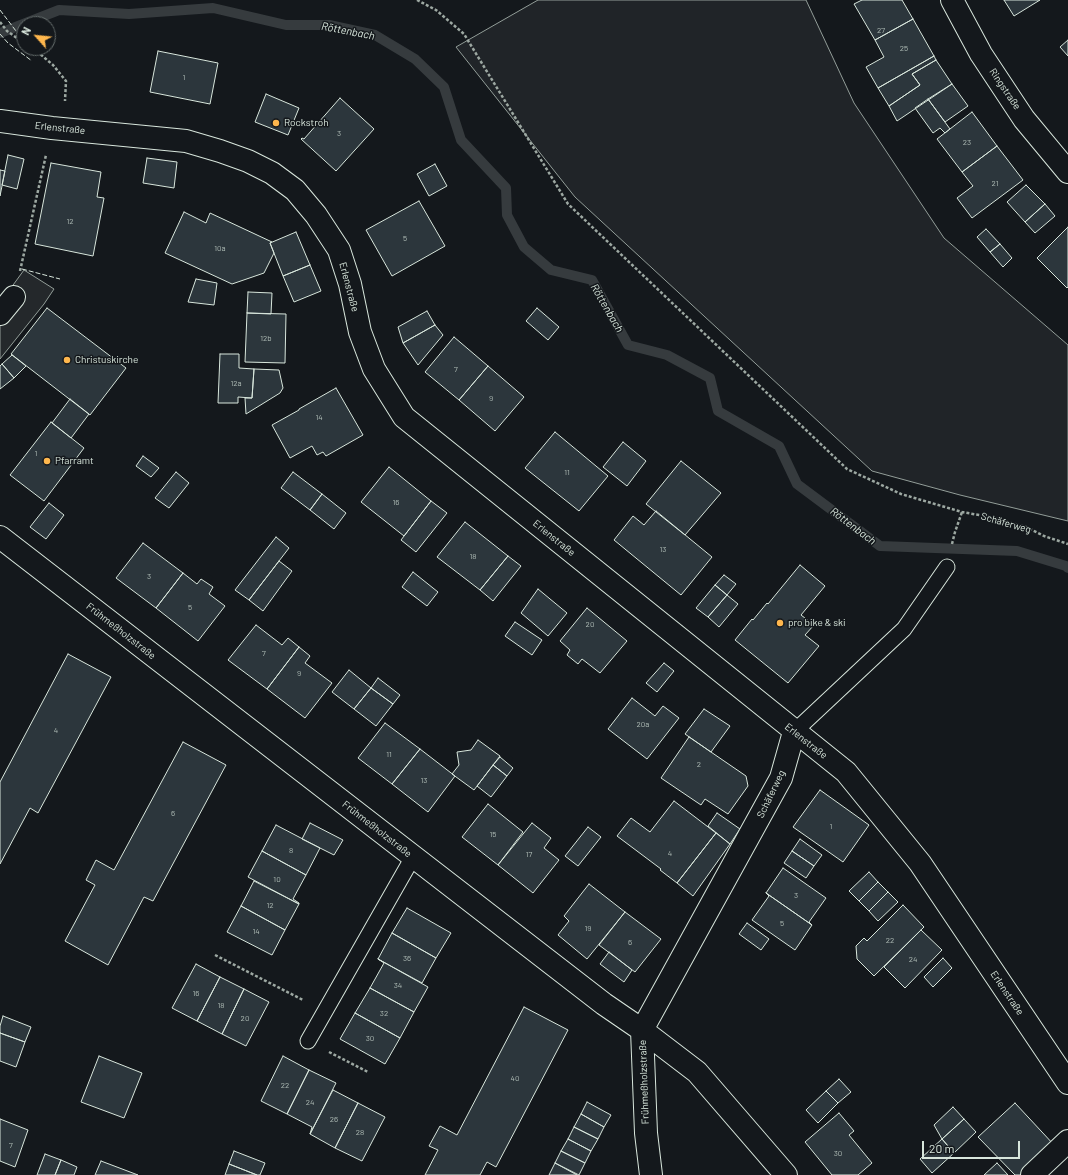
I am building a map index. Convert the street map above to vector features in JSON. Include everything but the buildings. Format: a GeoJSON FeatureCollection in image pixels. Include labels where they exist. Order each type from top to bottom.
{"type":"FeatureCollection","features":[{"type":"Feature","properties":{"kind":"street","name":"Ringstraße"},"geometry":{"type":"LineString","coordinates":[[952,0],[981,54],[1020,112],[1068,172]]}},
{"type":"Feature","properties":{"kind":"street","name":"Erlenstraße"},"geometry":{"type":"LineString","coordinates":[[0,121],[53,128],[186,141],[248,161],[272,173],[295,190],[316,215],[339,250],[350,284],[360,332],[374,369],[404,417],[794,732],[846,772],[920,863],[1068,1083]]}},
{"type":"Feature","properties":{"kind":"street"},"geometry":{"type":"LineString","coordinates":[[0,314],[14,297]]}},
{"type":"Feature","properties":{"kind":"street","name":"Frühmeßholzstraße"},"geometry":{"type":"LineString","coordinates":[[0,537],[604,1004],[642,1030],[646,1133],[651,1175]]}},
{"type":"Feature","properties":{"kind":"street","name":"Schäferweg"},"geometry":{"type":"LineString","coordinates":[[642,1030],[781,778],[794,732]]}},
{"type":"Feature","properties":{"kind":"street"},"geometry":{"type":"LineString","coordinates":[[642,1030],[697,1072],[786,1175]]}},
{"type":"Feature","properties":{"kind":"street"},"geometry":{"type":"LineString","coordinates":[[1032,1175],[1068,1141]]}},
{"type":"Feature","properties":{"kind":"lane"},"geometry":{"type":"LineString","coordinates":[[794,732],[904,629],[947,567]]}},
{"type":"Feature","properties":{"kind":"lane"},"geometry":{"type":"LineString","coordinates":[[308,1041],[413,857]]}},
{"type":"Feature","properties":{"kind":"path","name":"Schäferweg"},"geometry":{"type":"LineString","coordinates":[[417,0],[436,10],[464,34],[568,204],[847,469],[901,494],[962,512],[1026,526],[1044,536],[1068,544]]}},
{"type":"Feature","properties":{"kind":"path"},"geometry":{"type":"LineString","coordinates":[[0,22],[7,31],[16,37]]}},
{"type":"Feature","properties":{"kind":"path"},"geometry":{"type":"LineString","coordinates":[[14,297],[53,128],[65,101],[66,81],[53,65],[43,56]]}},
{"type":"Feature","properties":{"kind":"path"},"geometry":{"type":"LineString","coordinates":[[955,532],[962,512]]}},
{"type":"Feature","properties":{"kind":"path"},"geometry":{"type":"LineString","coordinates":[[216,955],[305,1001]]}},
{"type":"Feature","properties":{"kind":"path"},"geometry":{"type":"LineString","coordinates":[[308,1041],[368,1072]]}},
{"type":"Feature","properties":{"kind":"shaded area"},"geometry":{"type":"Polygon","coordinates":[[[538,0],[806,0],[854,103],[944,238],[1068,345],[1068,521],[960,495],[872,471],[575,197],[456,47],[538,0]]]}},
{"type":"Feature","properties":{"kind":"shaded area"},"geometry":{"type":"Polygon","coordinates":[[[24,270],[54,289],[44,304],[0,359],[0,303],[24,270]]]}},
{"type":"Feature","properties":{"kind":"waterway","name":"Röttenbach"},"geometry":{"type":"LineString","coordinates":[[0,33],[59,10],[129,14],[213,8],[286,25],[329,25],[375,35],[415,59],[444,87],[461,140],[506,188],[507,215],[524,247],[551,270],[592,280],[628,345],[667,355],[710,378],[718,411],[779,446],[797,484],[880,546],[1017,551],[1066,566],[1068,568]]}},
{"type":"Feature","properties":{"kind":"fence"},"geometry":{"type":"LineString","coordinates":[[0,10],[16,31]]}},
{"type":"Feature","properties":{"kind":"fence"},"geometry":{"type":"LineString","coordinates":[[0,34],[8,43],[32,61]]}},
{"type":"Feature","properties":{"kind":"fence"},"geometry":{"type":"LineString","coordinates":[[22,269],[60,279]]}},
{"type":"Feature","properties":{"kind":"place","name":"Rockstroh"},"geometry":{"type":"Point","coordinates":[276,123]}},
{"type":"Feature","properties":{"kind":"place","name":"Christuskirche"},"geometry":{"type":"Point","coordinates":[67,360]}},
{"type":"Feature","properties":{"kind":"place","name":"Pfarramt"},"geometry":{"type":"Point","coordinates":[47,461]}},
{"type":"Feature","properties":{"kind":"place","name":"pro bike & ski"},"geometry":{"type":"Point","coordinates":[780,623]}}]}
